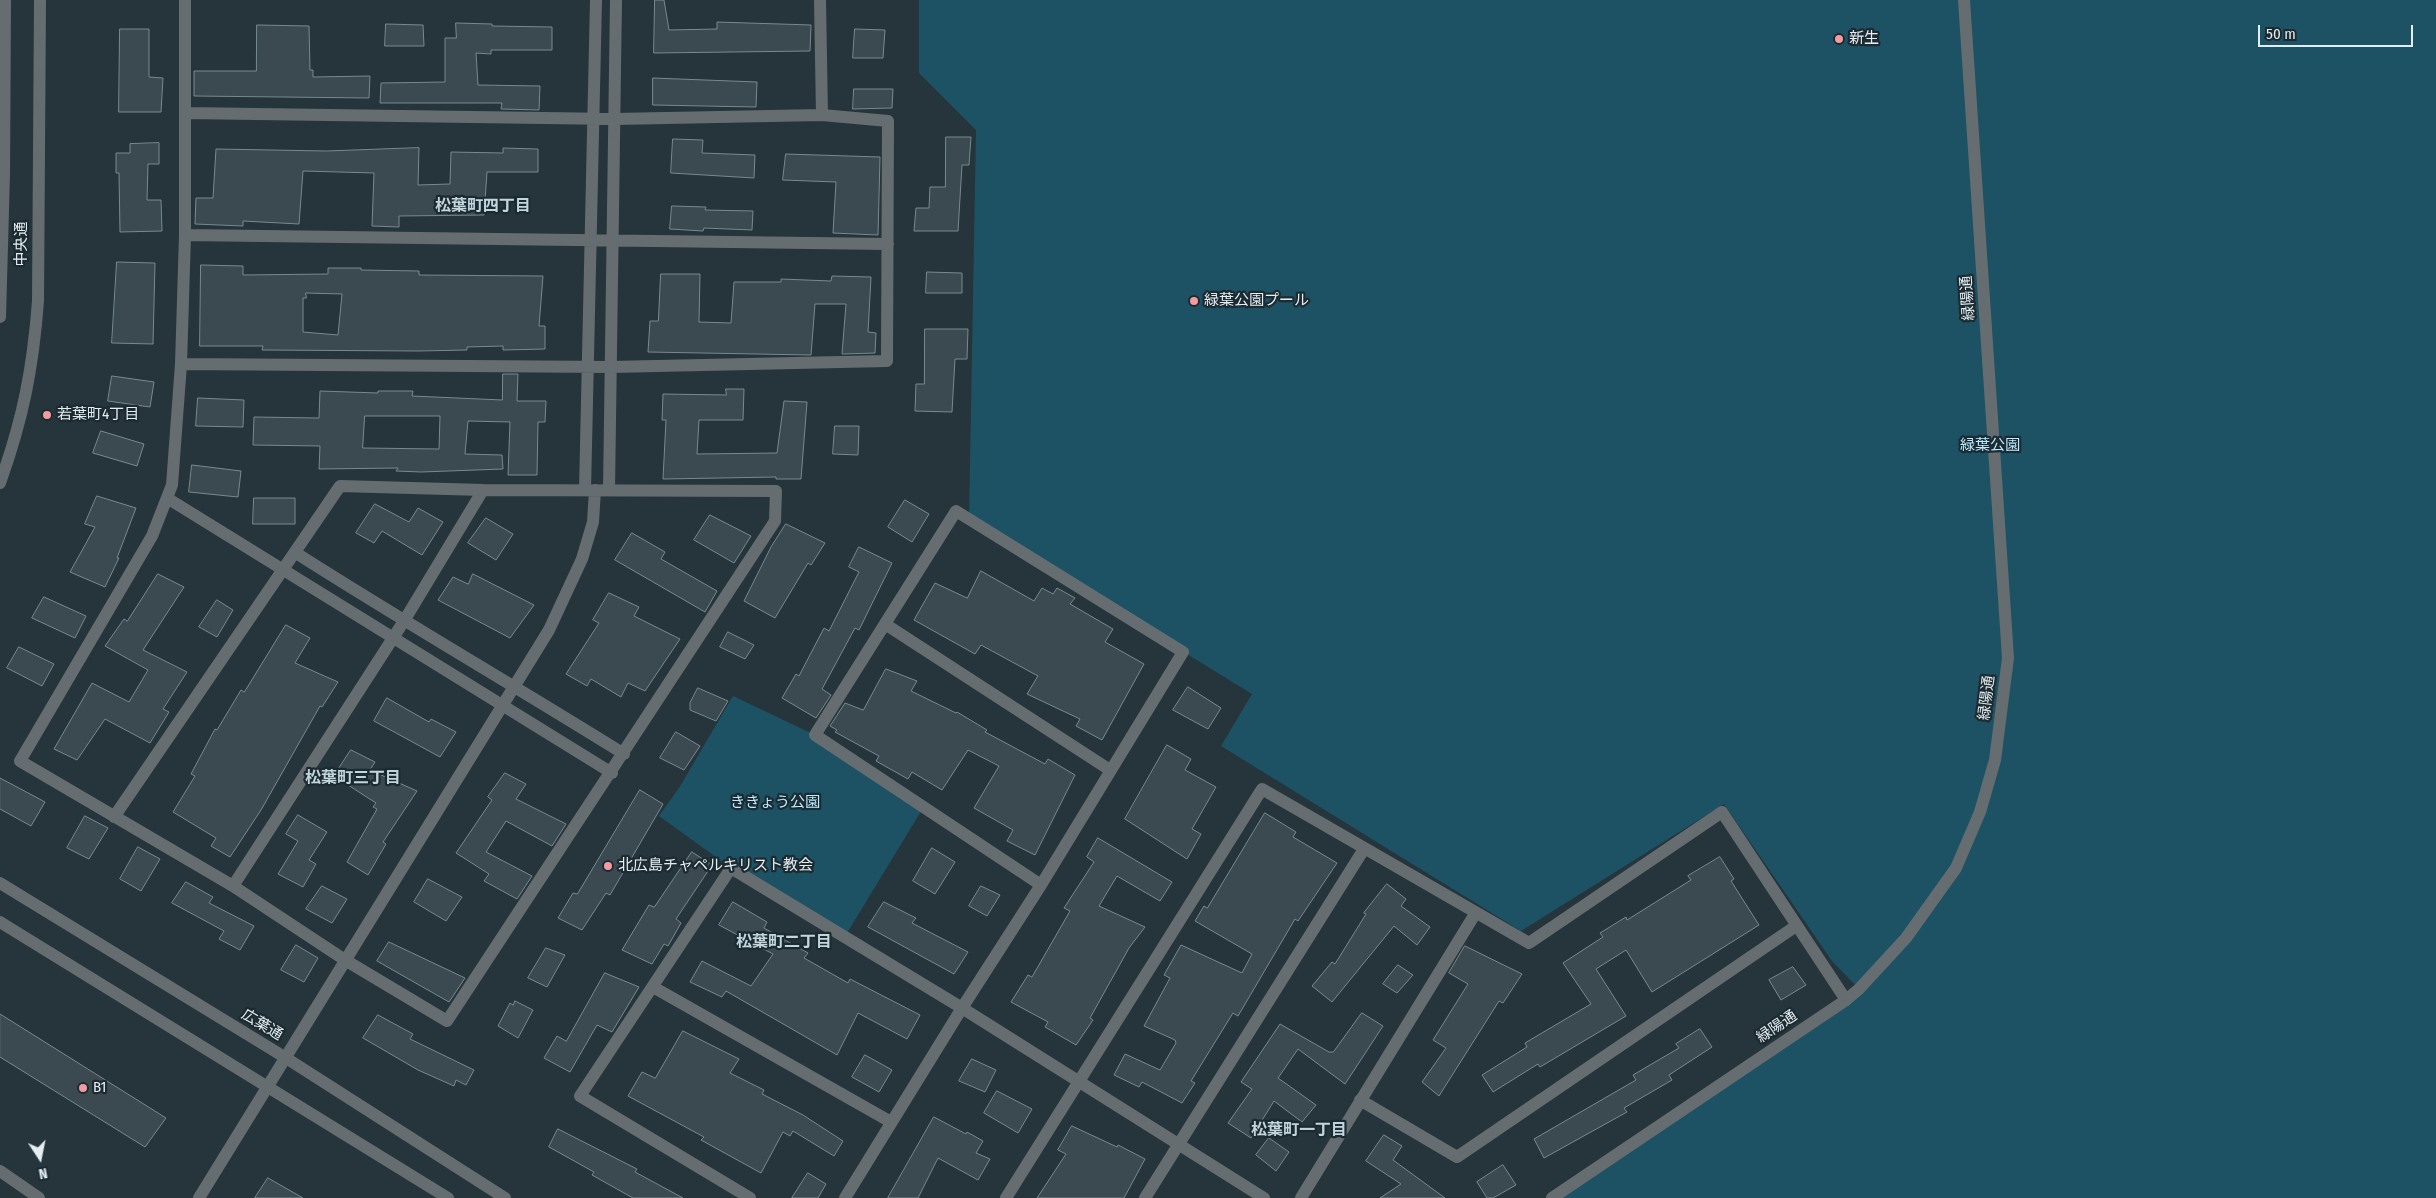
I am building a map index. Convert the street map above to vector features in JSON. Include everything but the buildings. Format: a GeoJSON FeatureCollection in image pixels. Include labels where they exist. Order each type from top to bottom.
{"type":"FeatureCollection","features":[{"type":"Feature","properties":{"kind":"street","name":"中央通"},"geometry":{"type":"LineString","coordinates":[[0,317],[4,174],[5,0]]}},
{"type":"Feature","properties":{"kind":"street","name":"中央通"},"geometry":{"type":"LineString","coordinates":[[0,483],[12,450],[27,396],[34,349],[38,301],[40,0]]}},
{"type":"Feature","properties":{"kind":"street"},"geometry":{"type":"LineString","coordinates":[[114,817],[340,486],[483,490],[776,491],[775,521],[612,773],[447,1021],[345,960],[233,886],[114,817],[20,761],[152,536],[172,485],[181,364],[185,235],[185,0]]}},
{"type":"Feature","properties":{"kind":"street"},"geometry":{"type":"LineString","coordinates":[[200,1198],[345,960],[516,686],[549,630],[582,559],[592,522],[588,366],[596,0]]}},
{"type":"Feature","properties":{"kind":"street"},"geometry":{"type":"LineString","coordinates":[[609,490],[616,0]]}},
{"type":"Feature","properties":{"kind":"street"},"geometry":{"type":"LineString","coordinates":[[820,0],[822,115]]}},
{"type":"Feature","properties":{"kind":"street","name":"緑陽通"},"geometry":{"type":"LineString","coordinates":[[1552,1198],[1859,990],[1906,938],[1956,868],[1980,812],[1995,760],[2008,658],[1964,0]]}},
{"type":"Feature","properties":{"kind":"street"},"geometry":{"type":"LineString","coordinates":[[181,364],[611,367],[887,361],[888,120],[822,115],[615,119],[185,113]]}},
{"type":"Feature","properties":{"kind":"street"},"geometry":{"type":"LineString","coordinates":[[185,235],[888,244]]}},
{"type":"Feature","properties":{"kind":"street"},"geometry":{"type":"LineString","coordinates":[[233,886],[404,621],[483,490]]}},
{"type":"Feature","properties":{"kind":"street"},"geometry":{"type":"LineString","coordinates":[[167,498],[612,773]]}},
{"type":"Feature","properties":{"kind":"street"},"geometry":{"type":"LineString","coordinates":[[845,1198],[962,1008],[1041,885],[1183,652],[956,511],[815,735],[1041,885]]}},
{"type":"Feature","properties":{"kind":"street"},"geometry":{"type":"LineString","coordinates":[[296,553],[404,621],[516,686],[624,754]]}},
{"type":"Feature","properties":{"kind":"street"},"geometry":{"type":"LineString","coordinates":[[885,624],[1110,770]]}},
{"type":"Feature","properties":{"kind":"street"},"geometry":{"type":"LineString","coordinates":[[1006,1198],[1262,789],[1475,914],[1529,943],[1722,812],[1846,1000]]}},
{"type":"Feature","properties":{"kind":"street"},"geometry":{"type":"LineString","coordinates":[[1145,1198],[1364,849]]}},
{"type":"Feature","properties":{"kind":"street"},"geometry":{"type":"LineString","coordinates":[[750,1198],[580,1096],[731,868],[962,1008],[1178,1146],[1264,1198]]}},
{"type":"Feature","properties":{"kind":"street","name":"広葉通"},"geometry":{"type":"LineString","coordinates":[[0,883],[286,1058],[505,1198]]}},
{"type":"Feature","properties":{"kind":"street"},"geometry":{"type":"LineString","coordinates":[[1301,1198],[1475,914]]}},
{"type":"Feature","properties":{"kind":"street"},"geometry":{"type":"LineString","coordinates":[[0,922],[448,1198]]}},
{"type":"Feature","properties":{"kind":"street"},"geometry":{"type":"LineString","coordinates":[[1360,1100],[1457,1157],[1796,926]]}},
{"type":"Feature","properties":{"kind":"street"},"geometry":{"type":"LineString","coordinates":[[653,987],[891,1122]]}},
{"type":"Feature","properties":{"kind":"street"},"geometry":{"type":"LineString","coordinates":[[0,1171],[39,1198]]}},
{"type":"Feature","properties":{"kind":"green space","name":"緑葉公園"},"geometry":{"type":"Polygon","coordinates":[[[919,0],[2436,0],[2436,1198],[1552,1198],[1859,989],[1832,961],[1724,804],[1521,931],[1221,746],[1252,694],[969,520],[976,130],[919,73],[919,0]]]}},
{"type":"Feature","properties":{"kind":"green space","name":"ききょう公園"},"geometry":{"type":"Polygon","coordinates":[[[733,696],[815,735],[923,808],[844,938],[731,868],[659,816],[679,788],[733,696]]]}},
{"type":"Feature","properties":{"kind":"place","name":"新生"},"geometry":{"type":"Point","coordinates":[1839,39]}},
{"type":"Feature","properties":{"kind":"place","name":"緑葉公園プール"},"geometry":{"type":"Point","coordinates":[1194,301]}},
{"type":"Feature","properties":{"kind":"place","name":"若葉町4丁目"},"geometry":{"type":"Point","coordinates":[47,415]}},
{"type":"Feature","properties":{"kind":"place","name":"北広島チャペルキリスト教会"},"geometry":{"type":"Point","coordinates":[608,866]}},
{"type":"Feature","properties":{"kind":"place","name":"B1"},"geometry":{"type":"Point","coordinates":[83,1088]}},
{"type":"Feature","properties":{"kind":"district","name":"松葉町四丁目"},"geometry":{"type":"Point","coordinates":[483,207]}},
{"type":"Feature","properties":{"kind":"district","name":"松葉町三丁目"},"geometry":{"type":"Point","coordinates":[353,779]}},
{"type":"Feature","properties":{"kind":"district","name":"松葉町二丁目"},"geometry":{"type":"Point","coordinates":[784,943]}},
{"type":"Feature","properties":{"kind":"district","name":"松葉町一丁目"},"geometry":{"type":"Point","coordinates":[1299,1131]}}]}
